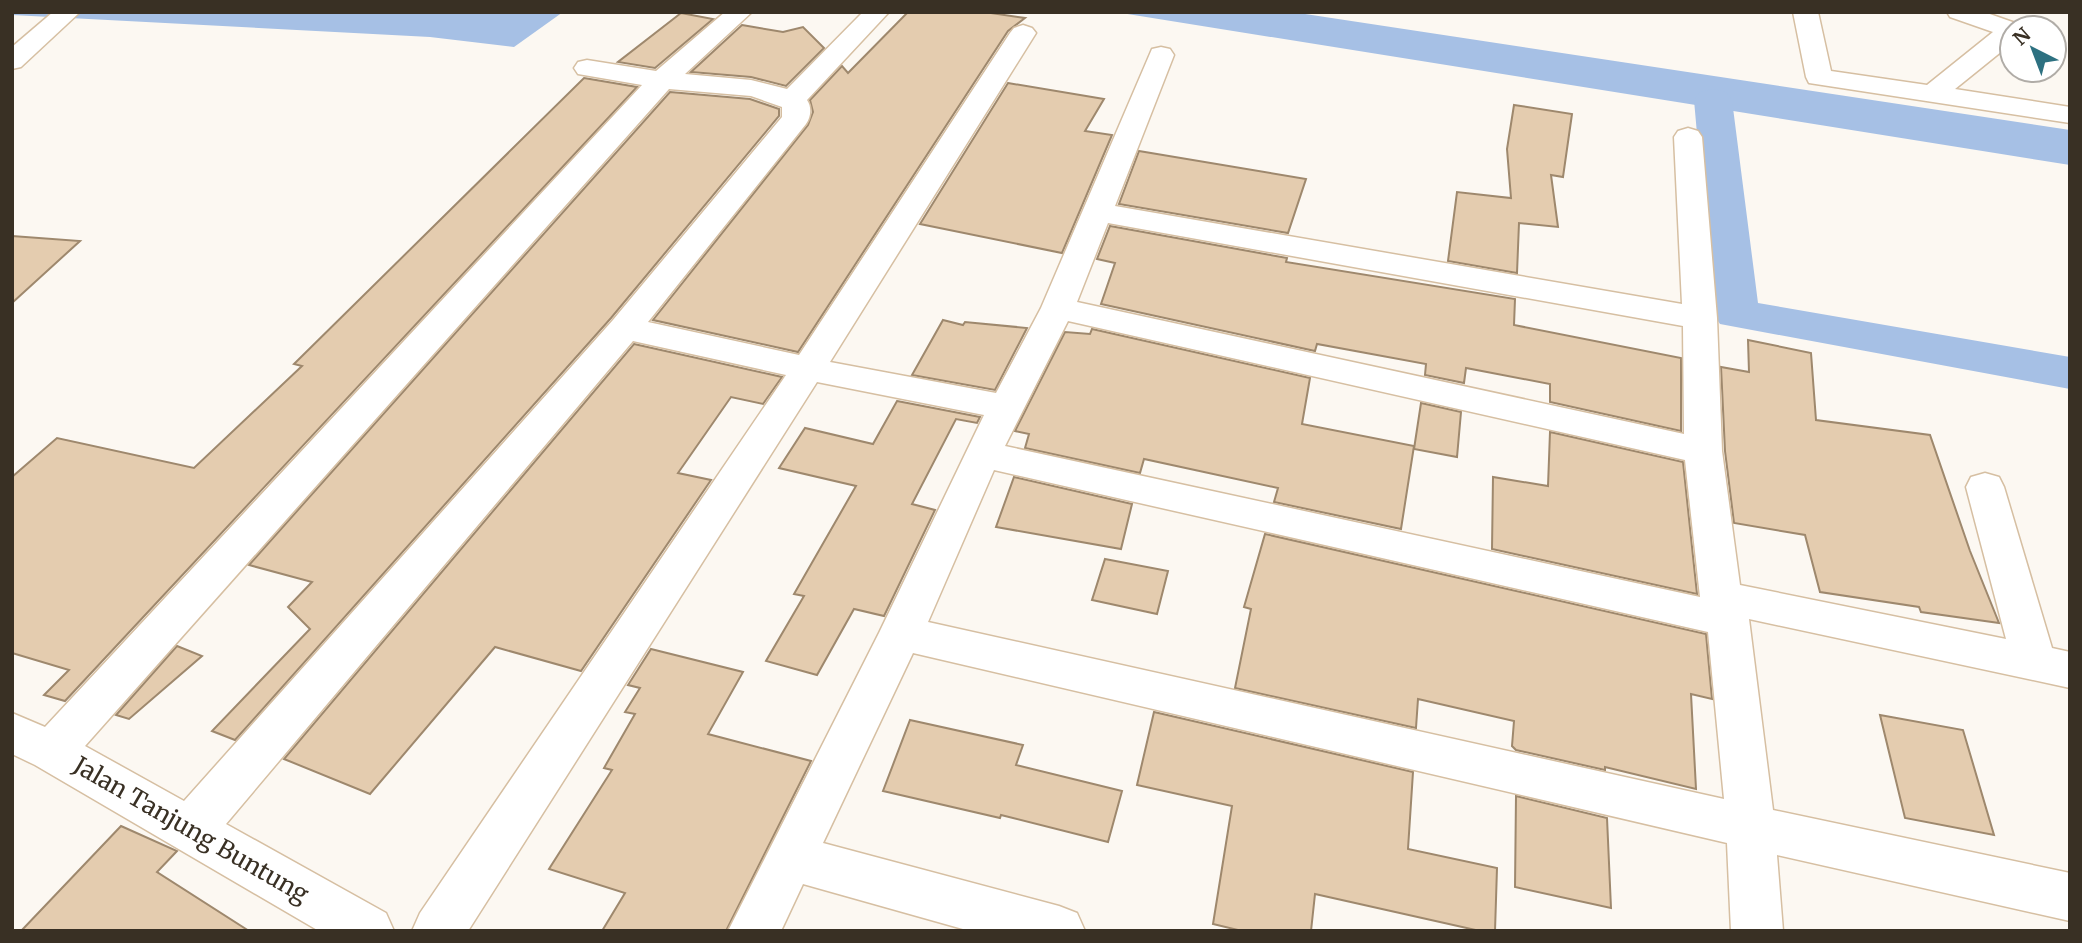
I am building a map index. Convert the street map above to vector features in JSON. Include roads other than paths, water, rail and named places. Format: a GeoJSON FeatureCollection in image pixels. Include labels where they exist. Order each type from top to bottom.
{"type":"FeatureCollection","features":[{"type":"Feature","properties":{"kind":"street"},"geometry":{"type":"LineString","coordinates":[[12,61],[68,12]]}},
{"type":"Feature","properties":{"kind":"street"},"geometry":{"type":"LineString","coordinates":[[32,742],[662,80],[740,12]]}},
{"type":"Feature","properties":{"kind":"street"},"geometry":{"type":"LineString","coordinates":[[791,100],[877,12]]}},
{"type":"Feature","properties":{"kind":"street"},"geometry":{"type":"LineString","coordinates":[[1805,12],[1819,77],[2070,115]]}},
{"type":"Feature","properties":{"kind":"street"},"geometry":{"type":"LineString","coordinates":[[1959,12],[1998,24]]}},
{"type":"Feature","properties":{"kind":"street"},"geometry":{"type":"LineString","coordinates":[[438,931],[808,369],[1023,33]]}},
{"type":"Feature","properties":{"kind":"street"},"geometry":{"type":"LineString","coordinates":[[1933,94],[1998,41]]}},
{"type":"Feature","properties":{"kind":"street"},"geometry":{"type":"LineString","coordinates":[[754,931],[901,632],[982,454],[1058,307],[1161,55]]}},
{"type":"Feature","properties":{"kind":"street"},"geometry":{"type":"LineString","coordinates":[[191,829],[625,328],[796,118],[796,104],[791,100],[757,90],[662,80],[587,68]]}},
{"type":"Feature","properties":{"kind":"street"},"geometry":{"type":"LineString","coordinates":[[1688,137],[1700,318],[1703,451],[1751,827],[1757,931]]}},
{"type":"Feature","properties":{"kind":"street"},"geometry":{"type":"LineString","coordinates":[[1098,212],[1700,318]]}},
{"type":"Feature","properties":{"kind":"street"},"geometry":{"type":"LineString","coordinates":[[1058,307],[1703,451]]}},
{"type":"Feature","properties":{"kind":"street"},"geometry":{"type":"LineString","coordinates":[[625,328],[808,369],[1006,407]]}},
{"type":"Feature","properties":{"kind":"street"},"geometry":{"type":"LineString","coordinates":[[982,454],[1725,609],[2052,666]]}},
{"type":"Feature","properties":{"kind":"street"},"geometry":{"type":"LineString","coordinates":[[1985,487],[2052,666]]}},
{"type":"Feature","properties":{"kind":"street"},"geometry":{"type":"LineString","coordinates":[[901,632],[1751,827],[2070,897]]}},
{"type":"Feature","properties":{"kind":"street","name":"Jalan Tanjung Buntung"},"geometry":{"type":"LineString","coordinates":[[32,742],[191,829],[368,931]]}},
{"type":"Feature","properties":{"kind":"street"},"geometry":{"type":"LineString","coordinates":[[790,857],[1059,931]]}},
{"type":"Feature","properties":{"kind":"water"},"geometry":{"type":"Polygon","coordinates":[[[12,12],[563,12],[514,47],[430,37],[12,15],[12,12]]]}},
{"type":"Feature","properties":{"kind":"water"},"geometry":{"type":"Polygon","coordinates":[[[1115,12],[1292,12],[2070,130],[2070,165],[1115,12]]]}},
{"type":"Feature","properties":{"kind":"waterway"},"geometry":{"type":"LineString","coordinates":[[1713,100],[1736,314],[2070,373]]}}]}
